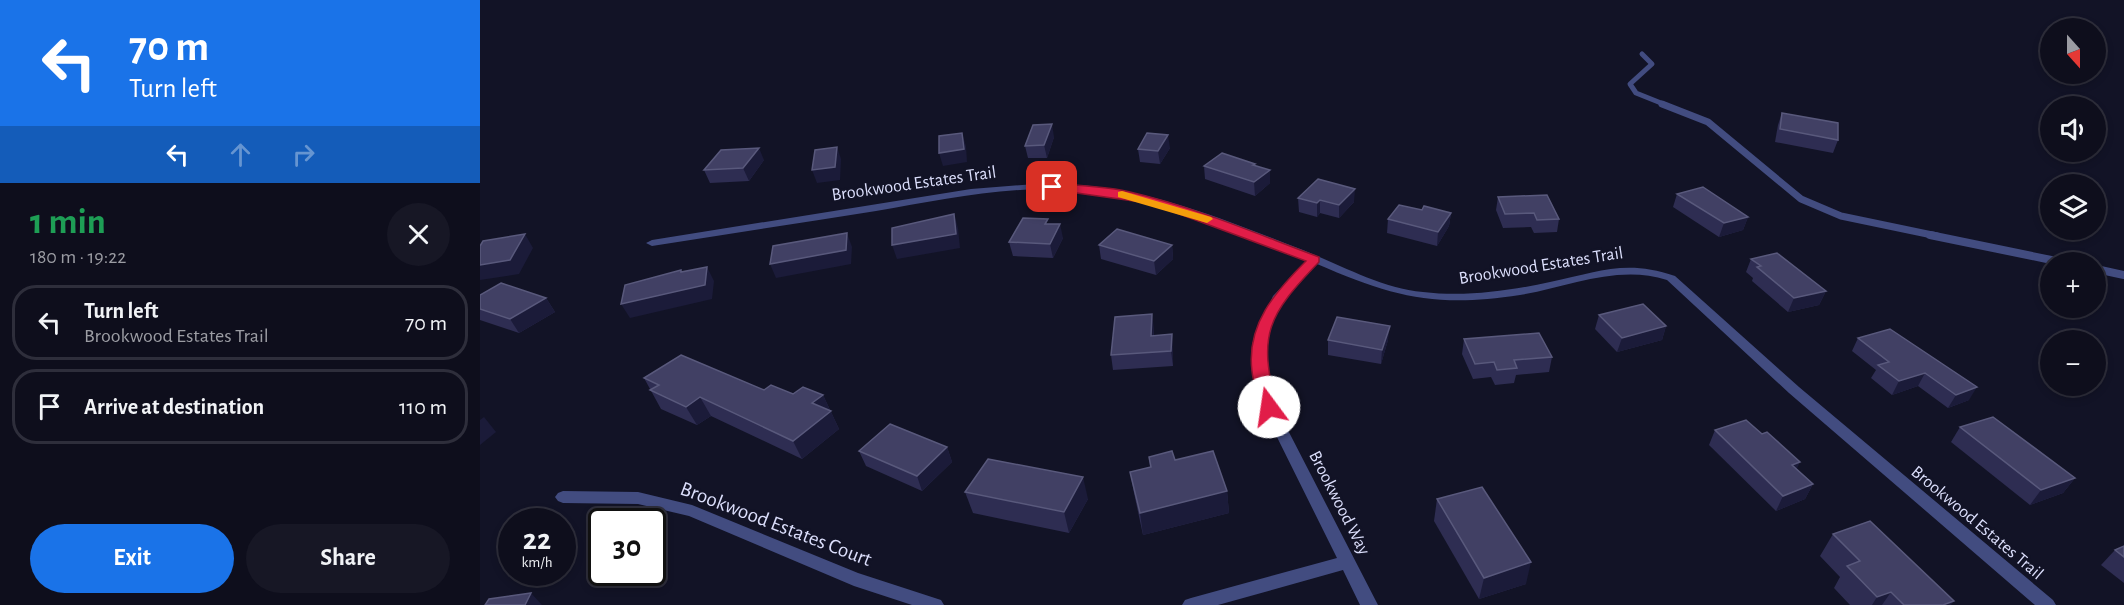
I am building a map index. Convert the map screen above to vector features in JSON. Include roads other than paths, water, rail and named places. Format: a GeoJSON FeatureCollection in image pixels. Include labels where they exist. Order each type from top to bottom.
{"type":"FeatureCollection","features":[{"type":"Feature","properties":{"kind":"street","name":"Brookwood Estates Trail"},"geometry":{"type":"LineString","coordinates":[[652,243],[942,197],[1032,186],[1072,187],[1128,195],[1179,209],[1315,259],[1357,279],[1420,296],[1462,299],[1548,286],[1618,269],[1652,270],[1671,278],[1794,390],[2046,605]]}},
{"type":"Feature","properties":{"kind":"street","name":"Brookwood Way"},"geometry":{"type":"LineString","coordinates":[[1315,259],[1279,296],[1261,336],[1259,370],[1269,407],[1369,605]]}},
{"type":"Feature","properties":{"kind":"street","name":"Brookwood Estates Court"},"geometry":{"type":"LineString","coordinates":[[563,497],[638,498],[692,511],[854,579],[935,605]]}},
{"type":"Feature","properties":{"kind":"street"},"geometry":{"type":"LineString","coordinates":[[1191,605],[1347,562]]}},
{"type":"Feature","properties":{"kind":"lane"},"geometry":{"type":"LineString","coordinates":[[1642,54],[1652,64],[1629,84],[1636,93],[1708,122],[1801,199],[1841,216],[1894,229],[2040,258]]}},
{"type":"Feature","properties":{"kind":"lane"},"geometry":{"type":"LineString","coordinates":[[2106,271],[2124,275]]}}]}
